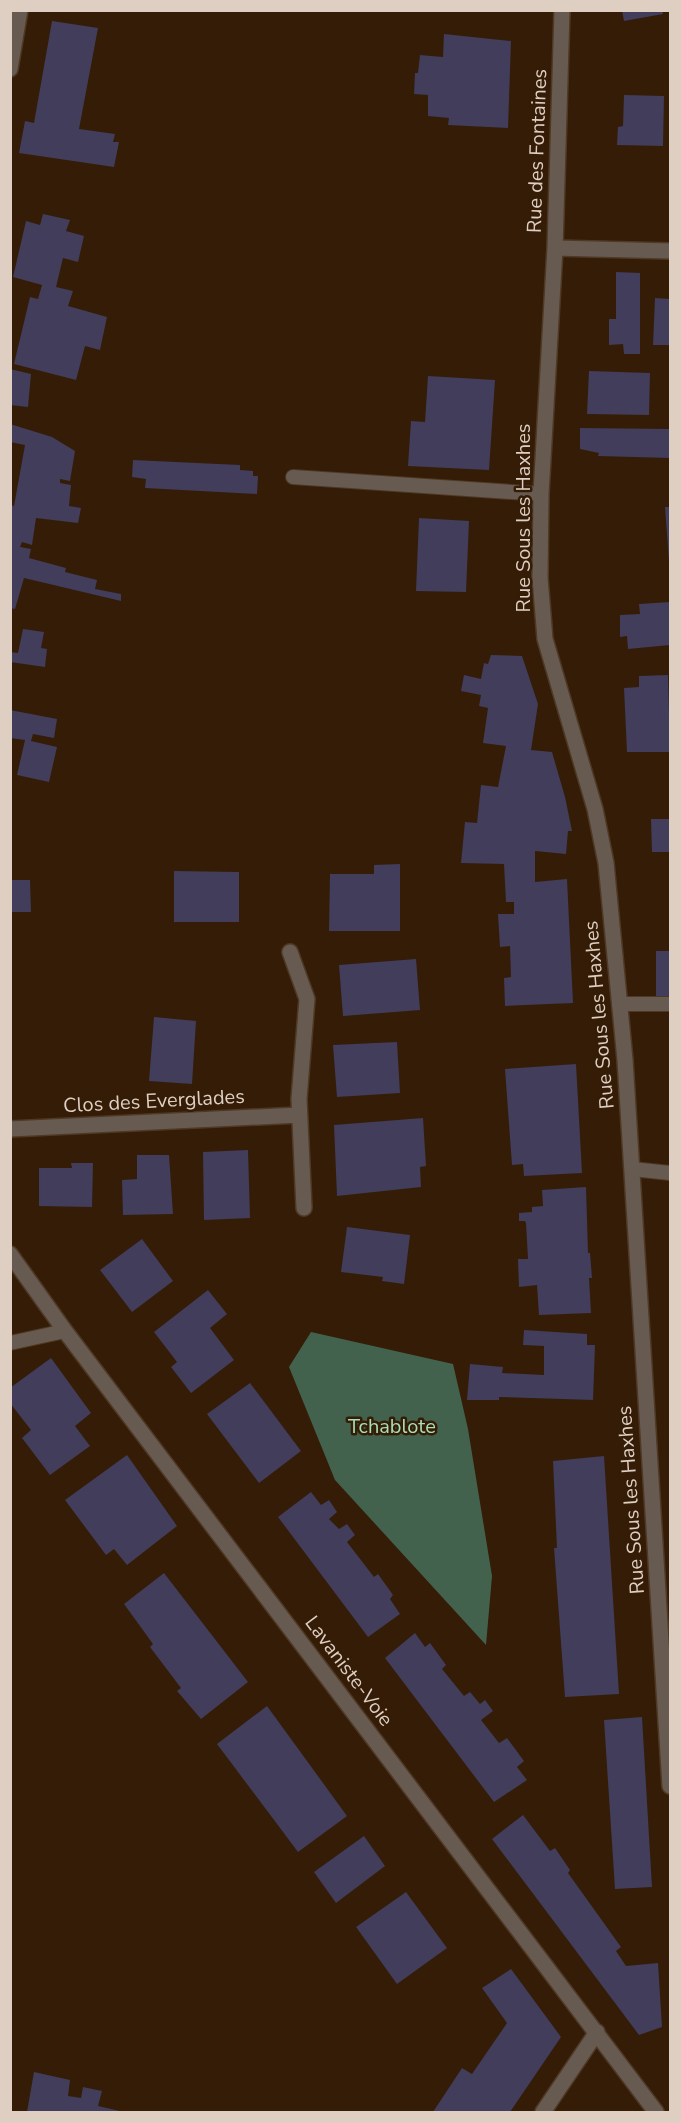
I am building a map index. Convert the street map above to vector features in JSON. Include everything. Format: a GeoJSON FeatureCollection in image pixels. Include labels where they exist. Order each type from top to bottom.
{"type":"FeatureCollection","features":[{"type":"Feature","properties":{"kind":"street"},"geometry":{"type":"LineString","coordinates":[[10,69],[20,10]]}},
{"type":"Feature","properties":{"kind":"street","name":"Rue des Fontaines"},"geometry":{"type":"LineString","coordinates":[[561,10],[555,248],[670,251]]}},
{"type":"Feature","properties":{"kind":"street","name":"Rue Sous les Haxhes"},"geometry":{"type":"LineString","coordinates":[[555,248],[541,494],[540,578],[545,639],[595,809],[606,863],[620,1004],[632,1169],[670,1786]]}},
{"type":"Feature","properties":{"kind":"street"},"geometry":{"type":"LineString","coordinates":[[290,952],[307,999],[299,1114],[304,1208]]}},
{"type":"Feature","properties":{"kind":"street","name":"Clos des Everglades"},"geometry":{"type":"LineString","coordinates":[[10,1130],[299,1114]]}},
{"type":"Feature","properties":{"kind":"street","name":"Lavaniste-Voie"},"geometry":{"type":"LineString","coordinates":[[10,1254],[65,1331],[656,2112]]}},
{"type":"Feature","properties":{"kind":"street"},"geometry":{"type":"LineString","coordinates":[[543,2112],[597,2032]]}},
{"type":"Feature","properties":{"kind":"lane"},"geometry":{"type":"LineString","coordinates":[[293,477],[541,494]]}},
{"type":"Feature","properties":{"kind":"lane"},"geometry":{"type":"LineString","coordinates":[[620,1004],[670,1004]]}},
{"type":"Feature","properties":{"kind":"lane"},"geometry":{"type":"LineString","coordinates":[[632,1169],[670,1173]]}},
{"type":"Feature","properties":{"kind":"lane"},"geometry":{"type":"LineString","coordinates":[[10,1343],[65,1331]]}},
{"type":"Feature","properties":{"kind":"green space","name":"Tchablote"},"geometry":{"type":"Polygon","coordinates":[[[311,1332],[453,1364],[468,1429],[492,1576],[486,1645],[335,1480],[289,1367],[311,1332]]]}},
{"type":"Feature","properties":{"kind":"building"},"geometry":{"type":"Polygon","coordinates":[[[622,10],[662,10],[663,14],[624,21],[622,10]]]}},
{"type":"Feature","properties":{"kind":"building"},"geometry":{"type":"Polygon","coordinates":[[[52,21],[98,28],[79,129],[115,134],[113,142],[119,142],[114,167],[19,153],[25,121],[34,123],[52,21]]]}},
{"type":"Feature","properties":{"kind":"building"},"geometry":{"type":"Polygon","coordinates":[[[444,34],[511,41],[508,128],[448,125],[449,118],[428,116],[428,95],[414,94],[415,73],[418,73],[420,55],[443,57],[444,34]]]}},
{"type":"Feature","properties":{"kind":"building"},"geometry":{"type":"Polygon","coordinates":[[[624,95],[664,96],[663,146],[617,145],[618,127],[623,126],[624,95]]]}},
{"type":"Feature","properties":{"kind":"building"},"geometry":{"type":"Polygon","coordinates":[[[43,214],[70,220],[66,231],[84,236],[78,262],[63,258],[56,287],[73,291],[68,306],[107,317],[100,350],[85,346],[76,380],[14,364],[30,297],[38,299],[42,285],[13,277],[26,221],[40,225],[43,214]]]}},
{"type":"Feature","properties":{"kind":"building"},"geometry":{"type":"Polygon","coordinates":[[[616,272],[640,273],[640,354],[624,354],[623,344],[609,345],[609,319],[616,319],[616,272]]]}},
{"type":"Feature","properties":{"kind":"building"},"geometry":{"type":"Polygon","coordinates":[[[655,298],[670,299],[670,345],[653,345],[655,298]]]}},
{"type":"Feature","properties":{"kind":"building"},"geometry":{"type":"Polygon","coordinates":[[[10,369],[31,374],[28,407],[10,405],[10,369]]]}},
{"type":"Feature","properties":{"kind":"building"},"geometry":{"type":"Polygon","coordinates":[[[589,371],[650,373],[649,415],[587,414],[589,371]]]}},
{"type":"Feature","properties":{"kind":"building"},"geometry":{"type":"Polygon","coordinates":[[[428,376],[495,380],[489,470],[408,466],[411,421],[425,422],[428,376]]]}},
{"type":"Feature","properties":{"kind":"building"},"geometry":{"type":"Polygon","coordinates":[[[10,424],[52,437],[75,451],[70,481],[60,479],[60,483],[71,485],[69,506],[81,508],[78,523],[36,518],[32,545],[22,542],[20,547],[31,549],[29,558],[66,568],[65,572],[97,580],[95,589],[121,594],[121,601],[24,578],[15,609],[10,608],[10,505],[14,506],[25,445],[10,442],[10,424]]]}},
{"type":"Feature","properties":{"kind":"building"},"geometry":{"type":"Polygon","coordinates":[[[580,428],[670,429],[670,458],[598,456],[599,453],[580,449],[580,428]]]}},
{"type":"Feature","properties":{"kind":"building"},"geometry":{"type":"Polygon","coordinates":[[[133,460],[240,465],[240,470],[253,471],[253,476],[258,476],[257,494],[145,488],[146,479],[132,477],[133,460]]]}},
{"type":"Feature","properties":{"kind":"building"},"geometry":{"type":"Polygon","coordinates":[[[665,507],[670,507],[670,561],[669,561],[665,507]]]}},
{"type":"Feature","properties":{"kind":"building"},"geometry":{"type":"Polygon","coordinates":[[[419,518],[469,521],[466,592],[416,591],[419,518]]]}},
{"type":"Feature","properties":{"kind":"building"},"geometry":{"type":"Polygon","coordinates":[[[670,602],[670,645],[628,649],[627,636],[620,637],[620,615],[640,614],[639,604],[670,602]]]}},
{"type":"Feature","properties":{"kind":"building"},"geometry":{"type":"Polygon","coordinates":[[[23,629],[44,632],[41,648],[47,649],[45,667],[10,662],[10,652],[18,653],[23,629]]]}},
{"type":"Feature","properties":{"kind":"building"},"geometry":{"type":"Polygon","coordinates":[[[491,655],[522,656],[538,704],[531,750],[552,752],[565,797],[572,831],[568,831],[566,854],[535,851],[535,882],[567,879],[573,1003],[505,1006],[504,978],[511,977],[510,946],[500,947],[498,914],[514,914],[514,902],[506,902],[504,864],[461,863],[465,822],[477,823],[481,785],[498,787],[506,746],[483,743],[488,708],[479,706],[481,695],[461,691],[464,675],[481,679],[484,663],[488,664],[491,655]]]}},
{"type":"Feature","properties":{"kind":"building"},"geometry":{"type":"Polygon","coordinates":[[[668,675],[670,752],[627,752],[624,688],[639,687],[639,676],[668,675]]]}},
{"type":"Feature","properties":{"kind":"building"},"geometry":{"type":"Polygon","coordinates":[[[10,710],[57,719],[54,738],[33,734],[31,741],[57,747],[49,782],[17,775],[25,740],[10,738],[10,710]]]}},
{"type":"Feature","properties":{"kind":"building"},"geometry":{"type":"Polygon","coordinates":[[[651,819],[670,819],[670,852],[652,852],[651,819]]]}},
{"type":"Feature","properties":{"kind":"building"},"geometry":{"type":"Polygon","coordinates":[[[400,864],[400,931],[329,931],[330,874],[374,874],[374,865],[400,864]]]}},
{"type":"Feature","properties":{"kind":"building"},"geometry":{"type":"Polygon","coordinates":[[[174,871],[239,872],[239,922],[174,922],[174,871]]]}},
{"type":"Feature","properties":{"kind":"building"},"geometry":{"type":"Polygon","coordinates":[[[10,880],[30,880],[31,912],[10,912],[10,880]]]}},
{"type":"Feature","properties":{"kind":"building"},"geometry":{"type":"Polygon","coordinates":[[[656,951],[670,951],[670,999],[656,1000],[656,951]]]}},
{"type":"Feature","properties":{"kind":"building"},"geometry":{"type":"Polygon","coordinates":[[[416,959],[420,1010],[343,1016],[339,965],[416,959]]]}},
{"type":"Feature","properties":{"kind":"building"},"geometry":{"type":"Polygon","coordinates":[[[154,1017],[196,1021],[192,1084],[149,1081],[154,1017]]]}},
{"type":"Feature","properties":{"kind":"building"},"geometry":{"type":"Polygon","coordinates":[[[397,1042],[400,1093],[337,1097],[333,1045],[397,1042]]]}},
{"type":"Feature","properties":{"kind":"building"},"geometry":{"type":"Polygon","coordinates":[[[576,1064],[582,1173],[524,1176],[523,1164],[512,1165],[505,1069],[576,1064]]]}},
{"type":"Feature","properties":{"kind":"building"},"geometry":{"type":"Polygon","coordinates":[[[423,1118],[426,1166],[420,1167],[421,1187],[337,1196],[334,1125],[423,1118]]]}},
{"type":"Feature","properties":{"kind":"building"},"geometry":{"type":"Polygon","coordinates":[[[248,1150],[250,1218],[204,1220],[203,1152],[248,1150]]]}},
{"type":"Feature","properties":{"kind":"building"},"geometry":{"type":"Polygon","coordinates":[[[137,1155],[169,1155],[173,1214],[123,1215],[122,1180],[137,1179],[137,1155]]]}},
{"type":"Feature","properties":{"kind":"building"},"geometry":{"type":"Polygon","coordinates":[[[71,1163],[93,1163],[92,1207],[39,1206],[39,1168],[72,1168],[71,1163]]]}},
{"type":"Feature","properties":{"kind":"building"},"geometry":{"type":"Polygon","coordinates":[[[586,1187],[588,1253],[590,1253],[592,1278],[589,1278],[591,1313],[539,1315],[537,1285],[519,1287],[518,1259],[528,1259],[526,1223],[519,1221],[519,1213],[532,1212],[532,1207],[543,1206],[542,1190],[586,1187]]]}},
{"type":"Feature","properties":{"kind":"building"},"geometry":{"type":"Polygon","coordinates":[[[347,1227],[410,1235],[404,1284],[382,1281],[383,1277],[341,1272],[347,1227]]]}},
{"type":"Feature","properties":{"kind":"building"},"geometry":{"type":"Polygon","coordinates":[[[142,1239],[173,1281],[132,1312],[100,1270],[142,1239]]]}},
{"type":"Feature","properties":{"kind":"building"},"geometry":{"type":"Polygon","coordinates":[[[208,1290],[227,1314],[210,1328],[234,1360],[191,1393],[171,1367],[177,1362],[154,1332],[208,1290]]]}},
{"type":"Feature","properties":{"kind":"building"},"geometry":{"type":"Polygon","coordinates":[[[524,1330],[587,1334],[587,1345],[595,1345],[593,1400],[499,1397],[499,1400],[467,1400],[470,1364],[503,1367],[502,1373],[544,1375],[544,1346],[523,1345],[524,1330]]]}},
{"type":"Feature","properties":{"kind":"building"},"geometry":{"type":"Polygon","coordinates":[[[51,1358],[91,1413],[75,1426],[90,1446],[50,1475],[22,1438],[31,1430],[10,1403],[10,1388],[51,1358]]]}},
{"type":"Feature","properties":{"kind":"building"},"geometry":{"type":"Polygon","coordinates":[[[250,1383],[301,1451],[259,1483],[207,1414],[250,1383]]]}},
{"type":"Feature","properties":{"kind":"building"},"geometry":{"type":"Polygon","coordinates":[[[127,1455],[177,1526],[127,1565],[114,1549],[106,1555],[65,1500],[127,1455]]]}},
{"type":"Feature","properties":{"kind":"building"},"geometry":{"type":"Polygon","coordinates":[[[604,1456],[619,1694],[565,1697],[554,1548],[557,1548],[553,1461],[604,1456]]]}},
{"type":"Feature","properties":{"kind":"building"},"geometry":{"type":"Polygon","coordinates":[[[311,1492],[321,1505],[329,1500],[337,1512],[329,1519],[339,1529],[347,1524],[355,1535],[347,1542],[374,1577],[378,1574],[393,1595],[390,1599],[400,1614],[368,1637],[278,1517],[311,1492]]]}},
{"type":"Feature","properties":{"kind":"building"},"geometry":{"type":"Polygon","coordinates":[[[164,1573],[248,1682],[201,1719],[177,1691],[181,1688],[150,1647],[153,1644],[124,1604],[164,1573]]]}},
{"type":"Feature","properties":{"kind":"building"},"geometry":{"type":"Polygon","coordinates":[[[415,1633],[425,1647],[430,1643],[446,1665],[442,1669],[464,1696],[470,1692],[480,1704],[485,1700],[493,1711],[481,1720],[499,1743],[507,1738],[524,1761],[517,1767],[527,1780],[494,1802],[385,1658],[415,1633]]]}},
{"type":"Feature","properties":{"kind":"building"},"geometry":{"type":"Polygon","coordinates":[[[267,1706],[347,1816],[298,1852],[217,1744],[267,1706]]]}},
{"type":"Feature","properties":{"kind":"building"},"geometry":{"type":"Polygon","coordinates":[[[642,1717],[652,1887],[615,1889],[604,1720],[642,1717]]]}},
{"type":"Feature","properties":{"kind":"building"},"geometry":{"type":"Polygon","coordinates":[[[523,1815],[550,1851],[555,1848],[570,1870],[568,1873],[621,1947],[616,1951],[626,1966],[658,1963],[662,2027],[639,2035],[492,1839],[523,1815]]]}},
{"type":"Feature","properties":{"kind":"building"},"geometry":{"type":"Polygon","coordinates":[[[364,1836],[385,1866],[336,1903],[314,1872],[364,1836]]]}},
{"type":"Feature","properties":{"kind":"building"},"geometry":{"type":"Polygon","coordinates":[[[406,1892],[447,1948],[397,1984],[356,1927],[406,1892]]]}},
{"type":"Feature","properties":{"kind":"building"},"geometry":{"type":"Polygon","coordinates":[[[511,1969],[561,2037],[510,2112],[433,2112],[462,2068],[472,2074],[507,2023],[482,1988],[511,1969]]]}},
{"type":"Feature","properties":{"kind":"building"},"geometry":{"type":"Polygon","coordinates":[[[34,2072],[70,2080],[68,2096],[81,2098],[83,2087],[102,2091],[98,2106],[124,2112],[27,2112],[34,2072]]]}}]}
